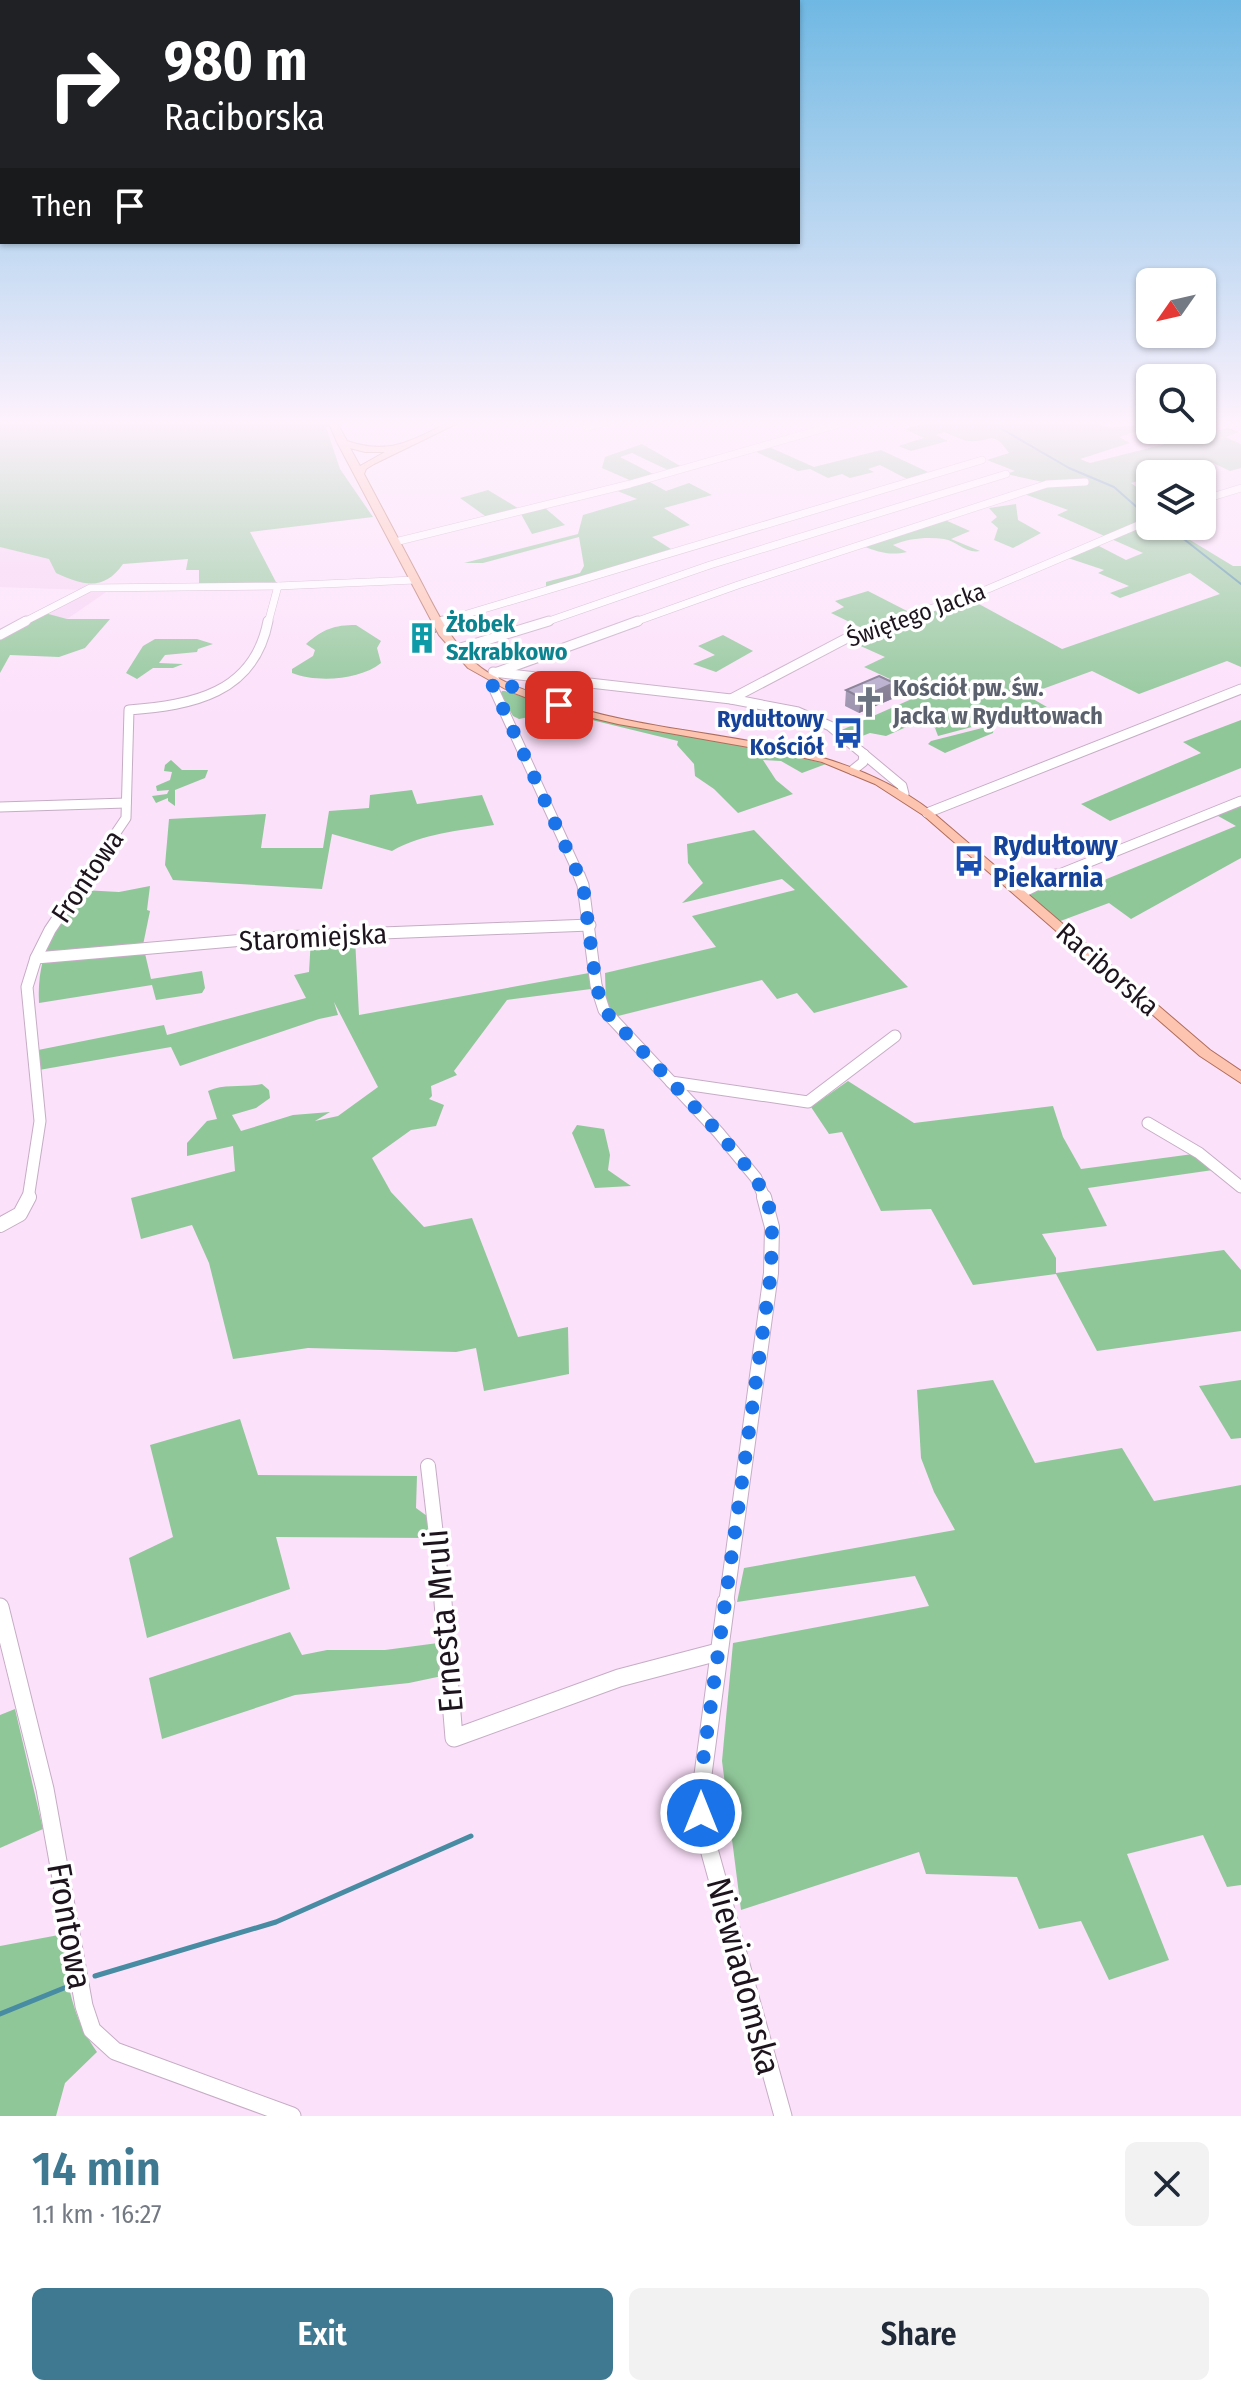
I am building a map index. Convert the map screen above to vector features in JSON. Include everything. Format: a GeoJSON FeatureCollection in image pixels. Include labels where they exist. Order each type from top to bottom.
{"type":"FeatureCollection","features":[{"type":"Feature","properties":{"kind":"main road","name":"Raciborska"},"geometry":{"type":"LineString","coordinates":[[383,520],[410,580],[454,650],[480,672],[568,708],[793,752],[853,770],[904,794],[1022,892],[1205,1053],[1241,1078]]}},
{"type":"Feature","properties":{"kind":"street"},"geometry":{"type":"LineString","coordinates":[[395,542],[485,520]]}},
{"type":"Feature","properties":{"kind":"street"},"geometry":{"type":"LineString","coordinates":[[437,623],[782,520]]}},
{"type":"Feature","properties":{"kind":"street"},"geometry":{"type":"LineString","coordinates":[[454,650],[857,520]]}},
{"type":"Feature","properties":{"kind":"street"},"geometry":{"type":"LineString","coordinates":[[495,676],[738,585],[936,520]]}},
{"type":"Feature","properties":{"kind":"street","name":"Świętego Jacka"},"geometry":{"type":"LineString","coordinates":[[731,699],[849,637],[988,589],[1136,526]]}},
{"type":"Feature","properties":{"kind":"street"},"geometry":{"type":"LineString","coordinates":[[0,635],[90,588],[278,586],[410,580]]}},
{"type":"Feature","properties":{"kind":"street","name":"Frontowa"},"geometry":{"type":"LineString","coordinates":[[0,1225],[20,1214],[31,1193],[40,1121],[27,987],[36,958],[50,930],[126,818],[129,710],[185,705],[211,697],[229,687],[262,641],[278,586]]}},
{"type":"Feature","properties":{"kind":"street","name":"Raciborska"},"geometry":{"type":"LineString","coordinates":[[495,676],[731,699],[798,712],[830,726],[902,786],[904,794]]}},
{"type":"Feature","properties":{"kind":"street","name":"Niewiadomska"},"geometry":{"type":"LineString","coordinates":[[495,676],[492,685],[501,709],[538,780],[583,885],[596,985],[604,1010],[718,1132],[756,1178],[769,1207],[771,1273],[700,1783],[701,1813],[783,2116]]}},
{"type":"Feature","properties":{"kind":"street"},"geometry":{"type":"LineString","coordinates":[[927,813],[1241,689]]}},
{"type":"Feature","properties":{"kind":"street"},"geometry":{"type":"LineString","coordinates":[[853,770],[865,760],[864,754]]}},
{"type":"Feature","properties":{"kind":"street"},"geometry":{"type":"LineString","coordinates":[[1022,892],[1065,871],[1241,801]]}},
{"type":"Feature","properties":{"kind":"street"},"geometry":{"type":"LineString","coordinates":[[0,807],[126,803]]}},
{"type":"Feature","properties":{"kind":"street","name":"Staromiejska"},"geometry":{"type":"LineString","coordinates":[[36,958],[280,937],[590,925]]}},
{"type":"Feature","properties":{"kind":"street"},"geometry":{"type":"LineString","coordinates":[[671,1081],[808,1102],[895,1036]]}},
{"type":"Feature","properties":{"kind":"street"},"geometry":{"type":"LineString","coordinates":[[1148,1123],[1199,1153],[1241,1187]]}},
{"type":"Feature","properties":{"kind":"street","name":"Ernesta Mruli"},"geometry":{"type":"LineString","coordinates":[[428,1466],[454,1738],[619,1678],[718,1652]]}},
{"type":"Feature","properties":{"kind":"street","name":"Frontowa"},"geometry":{"type":"LineString","coordinates":[[0,1607],[45,1789],[84,2006],[92,2030],[115,2051],[292,2116]]}},
{"type":"Feature","properties":{"kind":"shaded area"},"geometry":{"type":"Polygon","coordinates":[[[0,547],[50,559],[62,576],[99,584],[109,590],[67,619],[47,615],[87,590],[0,587],[0,547]]]}},
{"type":"Feature","properties":{"kind":"green space"},"geometry":{"type":"Polygon","coordinates":[[[0,520],[350,520],[250,532],[278,586],[199,585],[199,570],[186,570],[188,559],[123,564],[108,579],[93,584],[84,583],[56,573],[49,559],[0,547],[0,520]]]}},
{"type":"Feature","properties":{"kind":"green space"},"geometry":{"type":"Polygon","coordinates":[[[524,520],[559,520],[565,525],[532,534],[524,520]]]}},
{"type":"Feature","properties":{"kind":"green space"},"geometry":{"type":"Polygon","coordinates":[[[582,520],[682,520],[690,525],[652,537],[671,549],[546,588],[546,582],[580,573],[584,566],[579,537],[483,563],[464,563],[578,534],[582,520]]]}},
{"type":"Feature","properties":{"kind":"green space"},"geometry":{"type":"Polygon","coordinates":[[[945,520],[970,531],[951,539],[980,551],[970,551],[949,540],[931,538],[912,539],[893,545],[907,552],[901,553],[884,553],[862,546],[945,520]]]}},
{"type":"Feature","properties":{"kind":"green space"},"geometry":{"type":"Polygon","coordinates":[[[1018,520],[1041,533],[1013,548],[994,540],[998,528],[991,522],[1018,520]]]}},
{"type":"Feature","properties":{"kind":"green space"},"geometry":{"type":"Polygon","coordinates":[[[1068,520],[1136,520],[1136,540],[1190,540],[1233,566],[1241,566],[1241,667],[1227,661],[1139,694],[1092,671],[1026,695],[1047,707],[938,736],[935,728],[922,720],[886,736],[870,733],[849,741],[837,732],[914,698],[884,683],[890,679],[864,667],[885,657],[845,639],[966,597],[1062,649],[1220,594],[1190,573],[1120,598],[1110,593],[1129,586],[1098,573],[1104,570],[1068,558],[1097,545],[1126,560],[1143,553],[1068,520]]]}},
{"type":"Feature","properties":{"kind":"green space"},"geometry":{"type":"Polygon","coordinates":[[[868,591],[909,612],[864,629],[831,613],[844,607],[835,601],[868,591]]]}},
{"type":"Feature","properties":{"kind":"green space"},"geometry":{"type":"Polygon","coordinates":[[[41,612],[67,619],[110,619],[85,648],[59,657],[10,655],[0,673],[0,632],[41,612]]]}},
{"type":"Feature","properties":{"kind":"green space"},"geometry":{"type":"Polygon","coordinates":[[[356,625],[381,641],[377,648],[381,663],[362,673],[338,678],[314,678],[292,673],[292,669],[313,656],[315,650],[306,644],[312,639],[329,629],[356,625]]]}},
{"type":"Feature","properties":{"kind":"green space"},"geometry":{"type":"Polygon","coordinates":[[[723,635],[753,651],[716,672],[693,664],[715,655],[698,646],[723,635]]]}},
{"type":"Feature","properties":{"kind":"green space"},"geometry":{"type":"Polygon","coordinates":[[[155,639],[197,639],[213,644],[197,652],[165,655],[159,663],[183,664],[173,668],[153,668],[137,679],[126,673],[143,646],[155,639]]]}},
{"type":"Feature","properties":{"kind":"green space"},"geometry":{"type":"Polygon","coordinates":[[[502,691],[564,710],[519,719],[513,716],[500,694],[502,691]]]}},
{"type":"Feature","properties":{"kind":"green space"},"geometry":{"type":"Polygon","coordinates":[[[563,713],[775,751],[826,764],[802,773],[781,761],[763,760],[776,780],[793,794],[738,813],[714,789],[695,776],[694,764],[677,745],[678,741],[563,713]]]}},
{"type":"Feature","properties":{"kind":"green space"},"geometry":{"type":"Polygon","coordinates":[[[1241,720],[1241,768],[1110,821],[1081,804],[1201,753],[1183,742],[1241,720]]]}},
{"type":"Feature","properties":{"kind":"green space"},"geometry":{"type":"Polygon","coordinates":[[[994,725],[993,733],[945,753],[928,744],[931,741],[994,725]]]}},
{"type":"Feature","properties":{"kind":"green space"},"geometry":{"type":"Polygon","coordinates":[[[171,760],[182,770],[208,770],[205,778],[175,790],[175,806],[168,798],[156,803],[152,796],[167,794],[169,790],[157,791],[156,786],[170,780],[172,772],[164,771],[171,760]]]}},
{"type":"Feature","properties":{"kind":"green space"},"geometry":{"type":"Polygon","coordinates":[[[412,790],[417,804],[482,795],[494,825],[429,836],[392,851],[332,834],[322,889],[173,880],[165,865],[169,819],[266,814],[261,848],[323,848],[329,811],[369,808],[370,795],[412,790]]]}},
{"type":"Feature","properties":{"kind":"green space"},"geometry":{"type":"Polygon","coordinates":[[[1241,801],[1241,858],[1131,919],[1109,903],[1055,923],[1022,892],[1065,871],[1087,887],[1236,826],[1211,812],[1241,801]]]}},
{"type":"Feature","properties":{"kind":"green space"},"geometry":{"type":"Polygon","coordinates":[[[754,830],[908,987],[814,1013],[797,993],[777,999],[762,980],[614,1017],[606,1004],[605,973],[716,947],[692,916],[795,890],[782,879],[682,903],[703,883],[688,863],[687,844],[754,830]]]}},
{"type":"Feature","properties":{"kind":"green space"},"geometry":{"type":"Polygon","coordinates":[[[150,886],[147,910],[150,911],[143,945],[151,979],[202,971],[205,988],[202,993],[156,1000],[152,985],[39,1003],[41,969],[50,942],[83,890],[119,892],[150,886]]]}},
{"type":"Feature","properties":{"kind":"green space"},"geometry":{"type":"Polygon","coordinates":[[[311,938],[355,938],[359,1015],[589,973],[591,989],[507,1000],[454,1071],[457,1075],[431,1086],[432,1096],[429,1099],[444,1105],[436,1126],[411,1130],[372,1158],[391,1192],[424,1227],[472,1218],[518,1337],[568,1327],[569,1374],[484,1391],[476,1348],[456,1352],[308,1348],[233,1359],[209,1263],[192,1225],[141,1239],[131,1198],[235,1171],[233,1146],[187,1156],[187,1143],[207,1121],[217,1119],[208,1091],[262,1084],[269,1090],[270,1098],[256,1108],[232,1115],[241,1131],[293,1115],[330,1112],[315,1121],[338,1116],[378,1087],[334,1002],[338,1015],[180,1066],[171,1047],[39,1070],[38,1050],[164,1025],[167,1035],[306,998],[294,975],[309,972],[311,938]]]}},
{"type":"Feature","properties":{"kind":"green space"},"geometry":{"type":"Polygon","coordinates":[[[848,1081],[914,1123],[1053,1106],[1063,1137],[1081,1169],[1193,1154],[1213,1170],[1088,1188],[1107,1226],[1042,1234],[1056,1258],[1056,1273],[1224,1250],[1241,1270],[1241,1331],[1097,1351],[1056,1274],[973,1285],[931,1209],[881,1211],[842,1132],[829,1134],[811,1107],[848,1081]]]}},
{"type":"Feature","properties":{"kind":"green space"},"geometry":{"type":"Polygon","coordinates":[[[577,1125],[604,1129],[610,1155],[608,1170],[631,1186],[595,1188],[572,1133],[577,1125]]]}},
{"type":"Feature","properties":{"kind":"green space"},"geometry":{"type":"Polygon","coordinates":[[[993,1380],[1035,1463],[1122,1448],[1154,1501],[1241,1485],[1241,1885],[1227,1887],[1203,1835],[1127,1854],[1169,1960],[1109,1980],[1081,1921],[1039,1929],[1017,1877],[926,1874],[919,1852],[741,1910],[722,1761],[733,1643],[929,1606],[915,1576],[737,1602],[744,1568],[955,1530],[934,1492],[921,1458],[917,1390],[993,1380]]]}},
{"type":"Feature","properties":{"kind":"green space"},"geometry":{"type":"Polygon","coordinates":[[[1241,1380],[1241,1438],[1231,1439],[1199,1386],[1241,1380]]]}},
{"type":"Feature","properties":{"kind":"green space"},"geometry":{"type":"Polygon","coordinates":[[[240,1419],[258,1475],[417,1476],[416,1508],[427,1516],[430,1538],[276,1537],[290,1589],[147,1638],[129,1558],[173,1537],[150,1445],[240,1419]]]}},
{"type":"Feature","properties":{"kind":"green space"},"geometry":{"type":"Polygon","coordinates":[[[290,1632],[302,1655],[327,1650],[385,1650],[438,1643],[442,1676],[409,1683],[295,1695],[162,1739],[149,1678],[290,1632]]]}},
{"type":"Feature","properties":{"kind":"green space"},"geometry":{"type":"Polygon","coordinates":[[[15,1709],[43,1829],[0,1848],[0,1715],[15,1709]]]}},
{"type":"Feature","properties":{"kind":"green space"},"geometry":{"type":"Polygon","coordinates":[[[64,1934],[71,1996],[81,2025],[97,2052],[65,2083],[56,2116],[0,2116],[0,1946],[64,1934]]]}},
{"type":"Feature","properties":{"kind":"building"},"geometry":{"type":"Polygon","coordinates":[[[430,623],[435,632],[422,634],[417,625],[430,623]]]}},
{"type":"Feature","properties":{"kind":"building"},"geometry":{"type":"Polygon","coordinates":[[[879,676],[894,683],[861,698],[846,690],[879,676]]]}},
{"type":"Feature","properties":{"kind":"waterway"},"geometry":{"type":"LineString","coordinates":[[1185,540],[1241,584]]}},
{"type":"Feature","properties":{"kind":"waterway"},"geometry":{"type":"LineString","coordinates":[[95,1976],[276,1922],[471,1836]]}},
{"type":"Feature","properties":{"kind":"waterway"},"geometry":{"type":"LineString","coordinates":[[0,2014],[64,1988]]}},
{"type":"Feature","properties":{"kind":"place","name":"Żłobek Szkrabkowo"},"geometry":{"type":"Point","coordinates":[422,638]}},
{"type":"Feature","properties":{"kind":"place","name":"Kościół pw. św. Jacka w Rydułtowach"},"geometry":{"type":"Point","coordinates":[869,702]}},
{"type":"Feature","properties":{"kind":"place","name":"Rydułtowy Kościół"},"geometry":{"type":"Point","coordinates":[848,733]}},
{"type":"Feature","properties":{"kind":"place","name":"Rydułtowy Piekarnia"},"geometry":{"type":"Point","coordinates":[969,861]}},
{"type":"Feature","properties":{"kind":"route"},"geometry":{"type":"LineString","coordinates":[[559,705],[495,680],[492,684],[583,885],[596,985],[604,1010],[718,1132],[756,1178],[769,1207],[772,1227],[771,1273],[766,1291],[700,1783],[701,1813]]}}]}
